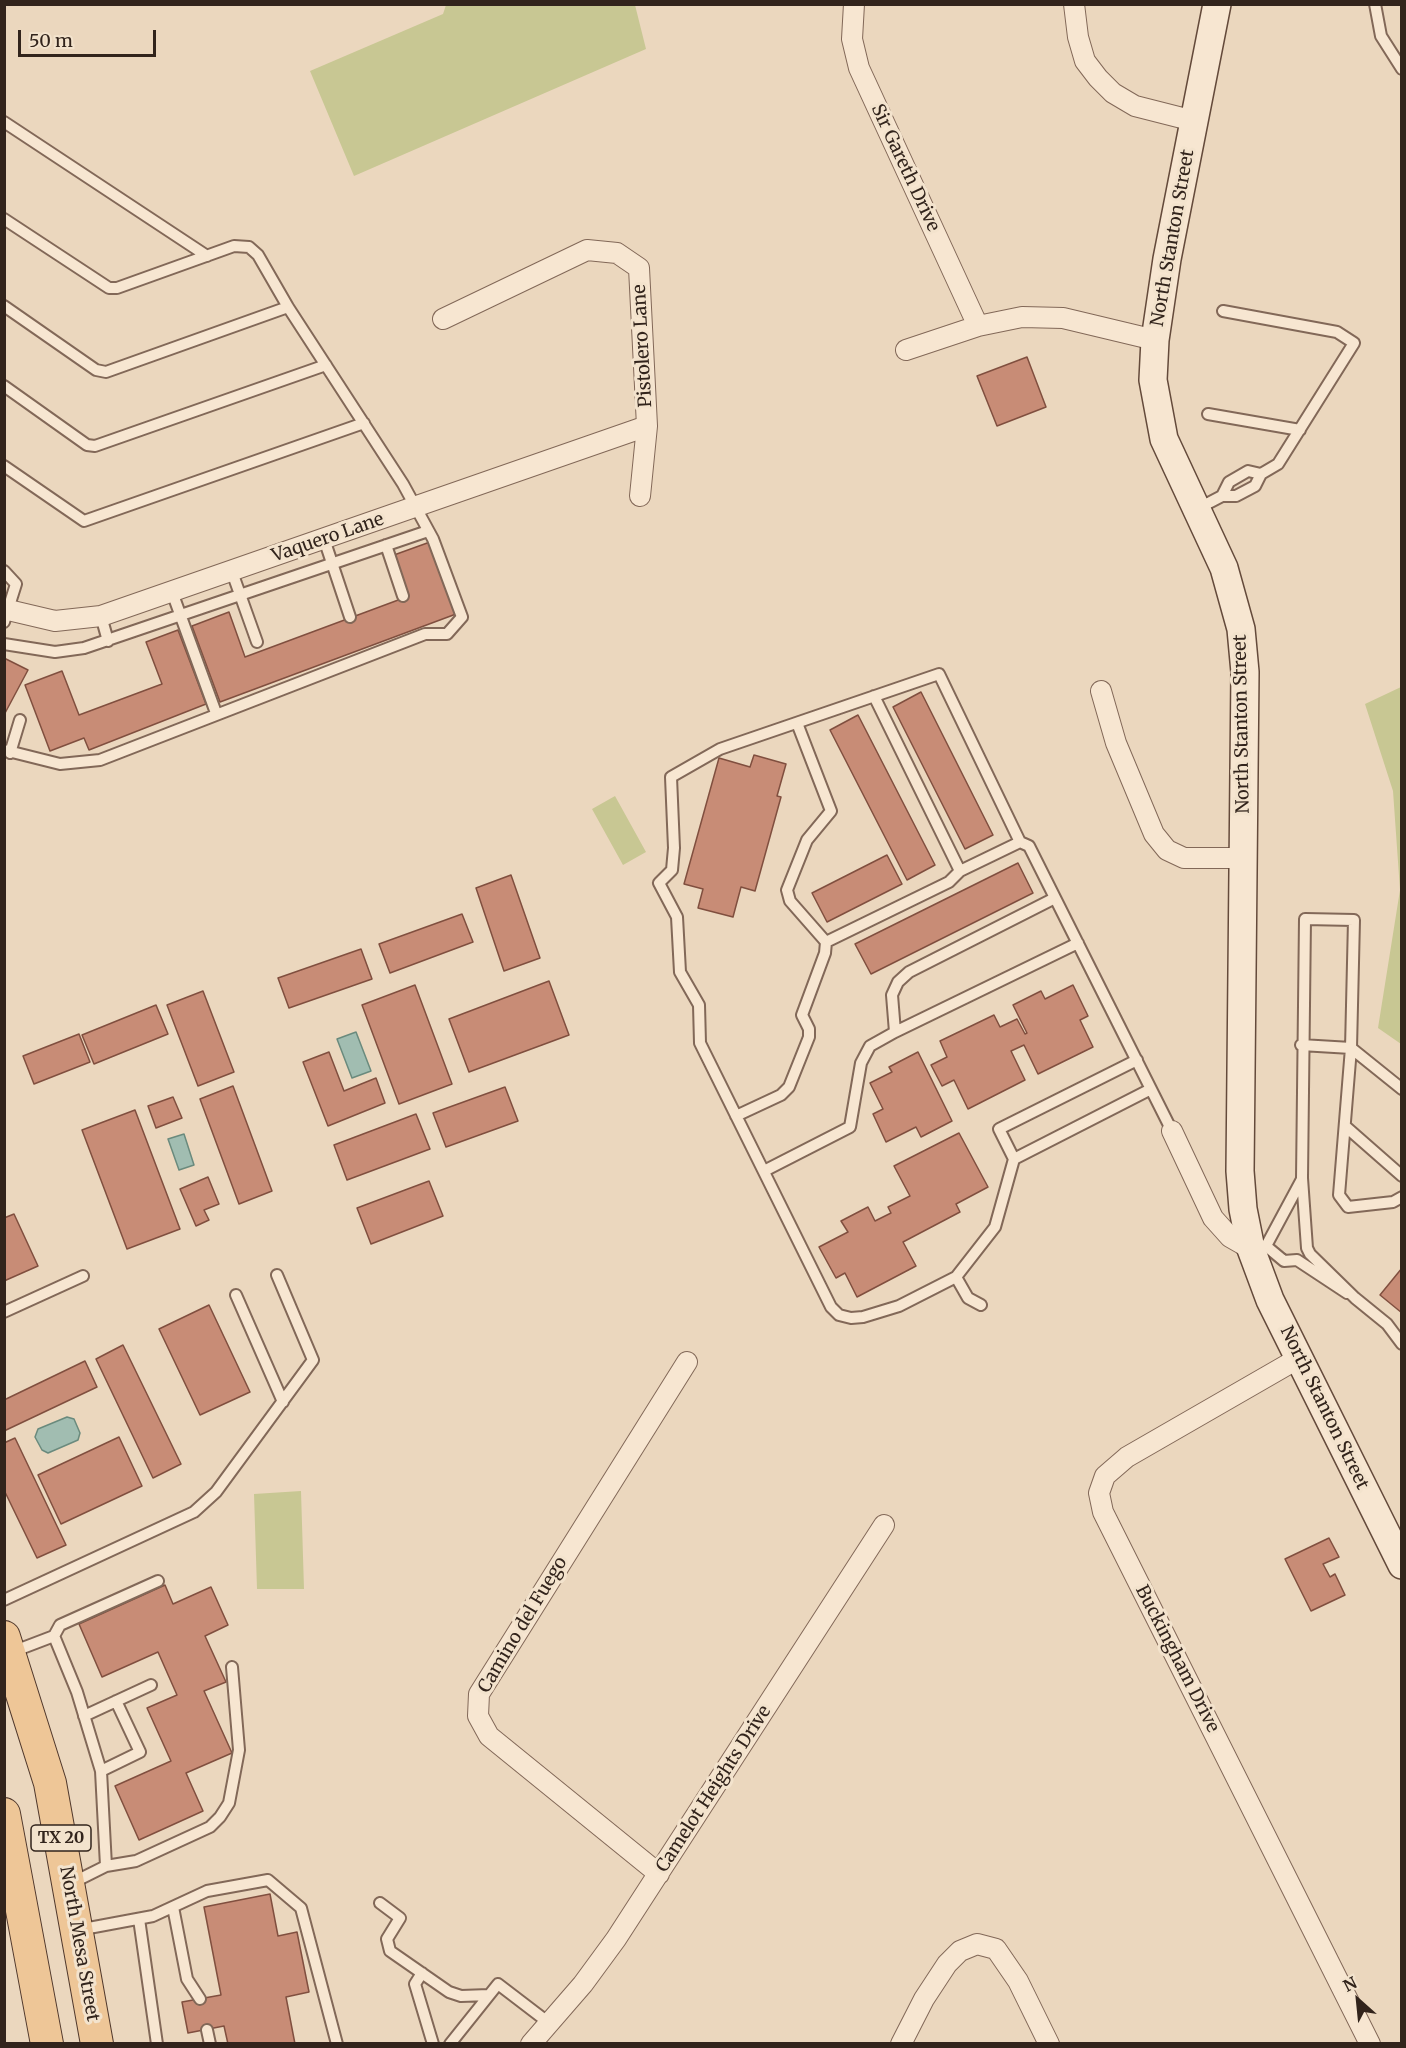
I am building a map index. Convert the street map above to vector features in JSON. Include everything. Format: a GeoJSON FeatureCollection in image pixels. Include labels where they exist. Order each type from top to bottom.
{"type":"FeatureCollection","features":[{"type":"Feature","properties":{"kind":"main road","name":"North Mesa Street"},"geometry":{"type":"LineString","coordinates":[[7,1645],[50,1783],[97,2043]]}},
{"type":"Feature","properties":{"kind":"main road","name":"TX 20"},"geometry":{"type":"LineString","coordinates":[[4,1814],[12,1890],[47,2043]]}},
{"type":"Feature","properties":{"kind":"main road"},"geometry":{"type":"LineString","coordinates":[[12,1890],[70,1884]]}},
{"type":"Feature","properties":{"kind":"street","name":"Sir Gareth Drive"},"geometry":{"type":"LineString","coordinates":[[854,4],[852,39],[859,68],[978,326]]}},
{"type":"Feature","properties":{"kind":"street"},"geometry":{"type":"LineString","coordinates":[[1074,4],[1078,37],[1085,61],[1113,93],[1135,106],[1194,121]]}},
{"type":"Feature","properties":{"kind":"street","name":"North Stanton Street"},"geometry":{"type":"LineString","coordinates":[[1217,4],[1167,259],[1155,340],[1153,380],[1158,418],[1173,461],[1224,568],[1241,629],[1245,672],[1240,1171],[1270,1300],[1401,1565]]}},
{"type":"Feature","properties":{"kind":"street","name":"Pistolero Lane"},"geometry":{"type":"LineString","coordinates":[[443,319],[587,250],[617,253],[639,268],[647,426],[640,496]]}},
{"type":"Feature","properties":{"kind":"street"},"geometry":{"type":"LineString","coordinates":[[906,350],[978,326],[1022,317],[1063,318],[1155,340]]}},
{"type":"Feature","properties":{"kind":"street","name":"Vaquero Lane"},"geometry":{"type":"LineString","coordinates":[[6,614],[55,621],[101,616],[647,426]]}},
{"type":"Feature","properties":{"kind":"street"},"geometry":{"type":"LineString","coordinates":[[1101,691],[1120,753],[1154,834],[1167,850],[1184,858],[1243,858]]}},
{"type":"Feature","properties":{"kind":"street"},"geometry":{"type":"LineString","coordinates":[[1172,1131],[1213,1218],[1230,1237],[1258,1248]]}},
{"type":"Feature","properties":{"kind":"street","name":"Buckingham Drive"},"geometry":{"type":"LineString","coordinates":[[1299,1358],[1126,1457],[1105,1476],[1099,1492],[1103,1512],[1370,2043]]}},
{"type":"Feature","properties":{"kind":"street","name":"Camino del Fuego"},"geometry":{"type":"LineString","coordinates":[[659,1874],[489,1736],[478,1716],[478,1694],[687,1362]]}},
{"type":"Feature","properties":{"kind":"street","name":"Camelot Heights Drive"},"geometry":{"type":"LineString","coordinates":[[531,2043],[590,1975],[659,1874],[885,1525]]}},
{"type":"Feature","properties":{"kind":"street"},"geometry":{"type":"LineString","coordinates":[[902,2043],[924,1999],[947,1964],[960,1951],[976,1944],[996,1949],[1018,1981],[1049,2043]]}},
{"type":"Feature","properties":{"kind":"lane"},"geometry":{"type":"LineString","coordinates":[[1375,4],[1381,36],[1401,69]]}},
{"type":"Feature","properties":{"kind":"lane"},"geometry":{"type":"LineString","coordinates":[[4,122],[207,256]]}},
{"type":"Feature","properties":{"kind":"lane"},"geometry":{"type":"LineString","coordinates":[[4,219],[110,288],[117,288],[234,246],[249,247],[258,255],[288,307],[416,507],[462,616],[454,628],[447,633],[425,634],[216,713],[100,760],[60,764],[8,752],[20,720]]}},
{"type":"Feature","properties":{"kind":"lane"},"geometry":{"type":"LineString","coordinates":[[4,306],[96,370],[106,372],[288,307]]}},
{"type":"Feature","properties":{"kind":"lane"},"geometry":{"type":"LineString","coordinates":[[1197,509],[1222,496],[1236,496],[1256,486],[1261,474],[1278,465],[1354,343],[1337,332],[1223,311]]}},
{"type":"Feature","properties":{"kind":"lane"},"geometry":{"type":"LineString","coordinates":[[4,386],[87,445],[95,446],[326,366]]}},
{"type":"Feature","properties":{"kind":"lane"},"geometry":{"type":"LineString","coordinates":[[1208,414],[1300,430]]}},
{"type":"Feature","properties":{"kind":"lane"},"geometry":{"type":"LineString","coordinates":[[4,466],[84,521],[364,423]]}},
{"type":"Feature","properties":{"kind":"lane"},"geometry":{"type":"LineString","coordinates":[[1222,496],[1229,482],[1248,471],[1261,474]]}},
{"type":"Feature","properties":{"kind":"lane"},"geometry":{"type":"LineString","coordinates":[[4,644],[55,652],[108,641],[428,531]]}},
{"type":"Feature","properties":{"kind":"lane"},"geometry":{"type":"LineString","coordinates":[[324,539],[350,617]]}},
{"type":"Feature","properties":{"kind":"lane"},"geometry":{"type":"LineString","coordinates":[[386,545],[403,596]]}},
{"type":"Feature","properties":{"kind":"lane"},"geometry":{"type":"LineString","coordinates":[[4,571],[16,584],[6,614]]}},
{"type":"Feature","properties":{"kind":"lane"},"geometry":{"type":"LineString","coordinates":[[232,572],[257,642]]}},
{"type":"Feature","properties":{"kind":"lane"},"geometry":{"type":"LineString","coordinates":[[172,592],[216,713]]}},
{"type":"Feature","properties":{"kind":"lane"},"geometry":{"type":"LineString","coordinates":[[101,616],[108,641]]}},
{"type":"Feature","properties":{"kind":"lane"},"geometry":{"type":"LineString","coordinates":[[1137,1060],[999,1130],[1014,1159],[994,1227],[956,1277],[882,1311],[863,1317],[850,1318],[839,1315],[831,1307],[700,1043],[699,1005],[680,972],[677,916],[659,883],[672,870],[674,848],[671,777],[720,749],[939,674],[1020,842],[1029,846],[1137,1060],[1172,1131]]}},
{"type":"Feature","properties":{"kind":"lane"},"geometry":{"type":"LineString","coordinates":[[874,696],[960,871]]}},
{"type":"Feature","properties":{"kind":"lane"},"geometry":{"type":"LineString","coordinates":[[736,1116],[781,1095],[789,1087],[809,1037],[809,1029],[802,1015],[825,953],[826,942],[790,901],[787,890],[807,840],[831,811],[797,723]]}},
{"type":"Feature","properties":{"kind":"lane"},"geometry":{"type":"LineString","coordinates":[[826,942],[949,882],[960,871],[1020,842]]}},
{"type":"Feature","properties":{"kind":"lane"},"geometry":{"type":"LineString","coordinates":[[895,1032],[892,995],[898,982],[909,972],[1055,898]]}},
{"type":"Feature","properties":{"kind":"lane"},"geometry":{"type":"LineString","coordinates":[[1401,1197],[1393,1202],[1348,1206],[1342,1203],[1339,1195],[1351,1048],[1354,920],[1305,919],[1301,1045],[1302,1178],[1307,1248],[1310,1254],[1355,1298],[1387,1324],[1401,1344]]}},
{"type":"Feature","properties":{"kind":"lane"},"geometry":{"type":"LineString","coordinates":[[764,1171],[850,1127],[861,1063],[870,1046],[1078,943]]}},
{"type":"Feature","properties":{"kind":"lane"},"geometry":{"type":"LineString","coordinates":[[1301,1045],[1351,1048],[1401,1089]]}},
{"type":"Feature","properties":{"kind":"lane"},"geometry":{"type":"LineString","coordinates":[[1014,1159],[1151,1089]]}},
{"type":"Feature","properties":{"kind":"lane"},"geometry":{"type":"LineString","coordinates":[[1345,1126],[1401,1176]]}},
{"type":"Feature","properties":{"kind":"lane"},"geometry":{"type":"LineString","coordinates":[[1302,1178],[1258,1248],[1284,1261],[1297,1260],[1355,1298]]}},
{"type":"Feature","properties":{"kind":"lane"},"geometry":{"type":"LineString","coordinates":[[4,1600],[194,1512],[216,1492],[313,1360],[277,1275]]}},
{"type":"Feature","properties":{"kind":"lane"},"geometry":{"type":"LineString","coordinates":[[4,1312],[83,1276]]}},
{"type":"Feature","properties":{"kind":"lane"},"geometry":{"type":"LineString","coordinates":[[956,1277],[968,1298],[981,1305]]}},
{"type":"Feature","properties":{"kind":"lane"},"geometry":{"type":"LineString","coordinates":[[236,1295],[283,1402]]}},
{"type":"Feature","properties":{"kind":"lane"},"geometry":{"type":"LineString","coordinates":[[106,1866],[101,1771],[84,1716],[54,1636],[60,1624],[158,1581]]}},
{"type":"Feature","properties":{"kind":"lane"},"geometry":{"type":"LineString","coordinates":[[7,1645],[54,1636]]}},
{"type":"Feature","properties":{"kind":"lane"},"geometry":{"type":"LineString","coordinates":[[70,1884],[106,1866],[136,1861],[210,1827],[220,1817],[229,1803],[239,1750],[232,1667]]}},
{"type":"Feature","properties":{"kind":"lane"},"geometry":{"type":"LineString","coordinates":[[84,1716],[151,1685]]}},
{"type":"Feature","properties":{"kind":"lane"},"geometry":{"type":"LineString","coordinates":[[101,1771],[140,1752],[116,1701]]}},
{"type":"Feature","properties":{"kind":"lane"},"geometry":{"type":"LineString","coordinates":[[78,1930],[153,1916],[207,1891],[268,1880],[301,1908],[337,2043]]}},
{"type":"Feature","properties":{"kind":"lane"},"geometry":{"type":"LineString","coordinates":[[380,1904],[400,1918],[387,1939],[390,1951],[449,1992],[460,1996],[489,1995]]}},
{"type":"Feature","properties":{"kind":"lane"},"geometry":{"type":"LineString","coordinates":[[173,1907],[187,1979],[200,1999]]}},
{"type":"Feature","properties":{"kind":"lane"},"geometry":{"type":"LineString","coordinates":[[139,1919],[157,2043]]}},
{"type":"Feature","properties":{"kind":"lane"},"geometry":{"type":"LineString","coordinates":[[422,1973],[415,1984],[433,2043]]}},
{"type":"Feature","properties":{"kind":"lane"},"geometry":{"type":"LineString","coordinates":[[450,2043],[498,1984],[549,2023]]}},
{"type":"Feature","properties":{"kind":"lane"},"geometry":{"type":"LineString","coordinates":[[207,2030],[210,2043]]}},
{"type":"Feature","properties":{"kind":"shaded area"},"geometry":{"type":"Polygon","coordinates":[[[446,5],[635,5],[646,49],[354,176],[310,71],[443,14],[446,5]]]}},
{"type":"Feature","properties":{"kind":"shaded area"},"geometry":{"type":"Polygon","coordinates":[[[1401,687],[1401,1044],[1378,1028],[1400,890],[1393,791],[1365,704],[1401,687]]]}},
{"type":"Feature","properties":{"kind":"shaded area"},"geometry":{"type":"Polygon","coordinates":[[[615,796],[646,852],[623,865],[592,809],[615,796]]]}},
{"type":"Feature","properties":{"kind":"shaded area"},"geometry":{"type":"Polygon","coordinates":[[[356,1032],[371,1071],[352,1078],[337,1039],[356,1032]]]}},
{"type":"Feature","properties":{"kind":"shaded area"},"geometry":{"type":"Polygon","coordinates":[[[184,1134],[194,1165],[179,1170],[168,1139],[184,1134]]]}},
{"type":"Feature","properties":{"kind":"shaded area"},"geometry":{"type":"Polygon","coordinates":[[[67,1417],[74,1419],[80,1433],[78,1440],[48,1453],[42,1450],[35,1437],[38,1429],[67,1417]]]}},
{"type":"Feature","properties":{"kind":"shaded area"},"geometry":{"type":"Polygon","coordinates":[[[301,1491],[304,1589],[257,1589],[254,1494],[301,1491]]]}},
{"type":"Feature","properties":{"kind":"building"},"geometry":{"type":"Polygon","coordinates":[[[1027,357],[1046,407],[997,426],[977,376],[1027,357]]]}},
{"type":"Feature","properties":{"kind":"building"},"geometry":{"type":"Polygon","coordinates":[[[430,542],[456,614],[220,702],[192,626],[229,612],[245,657],[409,596],[394,555],[430,542]]]}},
{"type":"Feature","properties":{"kind":"building"},"geometry":{"type":"Polygon","coordinates":[[[178,630],[206,704],[89,750],[84,738],[50,751],[25,685],[62,671],[79,715],[162,684],[146,642],[178,630]]]}},
{"type":"Feature","properties":{"kind":"building"},"geometry":{"type":"Polygon","coordinates":[[[4,658],[28,670],[4,715],[4,658]]]}},
{"type":"Feature","properties":{"kind":"building"},"geometry":{"type":"Polygon","coordinates":[[[921,692],[993,835],[965,849],[893,707],[921,692]]]}},
{"type":"Feature","properties":{"kind":"building"},"geometry":{"type":"Polygon","coordinates":[[[858,715],[935,865],[907,880],[830,730],[858,715]]]}},
{"type":"Feature","properties":{"kind":"building"},"geometry":{"type":"Polygon","coordinates":[[[754,755],[786,764],[777,796],[781,797],[755,891],[741,887],[733,917],[698,908],[703,889],[684,884],[719,758],[750,767],[754,755]]]}},
{"type":"Feature","properties":{"kind":"building"},"geometry":{"type":"Polygon","coordinates":[[[887,855],[902,884],[827,922],[812,893],[887,855]]]}},
{"type":"Feature","properties":{"kind":"building"},"geometry":{"type":"Polygon","coordinates":[[[1018,863],[1033,893],[871,974],[855,944],[1018,863]]]}},
{"type":"Feature","properties":{"kind":"building"},"geometry":{"type":"Polygon","coordinates":[[[511,875],[540,958],[504,971],[476,888],[511,875]]]}},
{"type":"Feature","properties":{"kind":"building"},"geometry":{"type":"Polygon","coordinates":[[[462,914],[473,942],[390,973],[379,944],[462,914]]]}},
{"type":"Feature","properties":{"kind":"building"},"geometry":{"type":"Polygon","coordinates":[[[361,949],[372,979],[289,1008],[278,978],[361,949]]]}},
{"type":"Feature","properties":{"kind":"building"},"geometry":{"type":"Polygon","coordinates":[[[549,981],[569,1035],[469,1072],[449,1019],[549,981]]]}},
{"type":"Feature","properties":{"kind":"building"},"geometry":{"type":"Polygon","coordinates":[[[415,985],[452,1084],[399,1104],[362,1005],[415,985]]]}},
{"type":"Feature","properties":{"kind":"building"},"geometry":{"type":"Polygon","coordinates":[[[1073,985],[1088,1016],[1080,1020],[1093,1047],[1038,1074],[1024,1045],[1011,1051],[1025,1080],[968,1109],[954,1080],[942,1086],[931,1065],[947,1057],[940,1041],[994,1015],[1000,1027],[1017,1019],[1025,1034],[1027,1033],[1013,1005],[1041,991],[1045,999],[1073,985]]]}},
{"type":"Feature","properties":{"kind":"building"},"geometry":{"type":"Polygon","coordinates":[[[203,991],[234,1072],[198,1086],[167,1005],[203,991]]]}},
{"type":"Feature","properties":{"kind":"building"},"geometry":{"type":"Polygon","coordinates":[[[156,1005],[168,1034],[94,1064],[82,1035],[156,1005]]]}},
{"type":"Feature","properties":{"kind":"building"},"geometry":{"type":"Polygon","coordinates":[[[79,1034],[90,1062],[34,1084],[23,1056],[79,1034]]]}},
{"type":"Feature","properties":{"kind":"building"},"geometry":{"type":"Polygon","coordinates":[[[329,1052],[344,1091],[376,1078],[385,1103],[328,1126],[303,1062],[329,1052]]]}},
{"type":"Feature","properties":{"kind":"building"},"geometry":{"type":"Polygon","coordinates":[[[918,1052],[952,1121],[921,1137],[916,1127],[886,1142],[873,1114],[883,1109],[870,1083],[892,1072],[889,1067],[918,1052]]]}},
{"type":"Feature","properties":{"kind":"building"},"geometry":{"type":"Polygon","coordinates":[[[233,1086],[272,1191],[239,1204],[200,1099],[233,1086]]]}},
{"type":"Feature","properties":{"kind":"building"},"geometry":{"type":"Polygon","coordinates":[[[505,1087],[518,1121],[446,1147],[433,1113],[505,1087]]]}},
{"type":"Feature","properties":{"kind":"building"},"geometry":{"type":"Polygon","coordinates":[[[173,1097],[182,1118],[156,1128],[148,1106],[173,1097]]]}},
{"type":"Feature","properties":{"kind":"building"},"geometry":{"type":"Polygon","coordinates":[[[135,1110],[180,1229],[127,1249],[82,1130],[135,1110]]]}},
{"type":"Feature","properties":{"kind":"building"},"geometry":{"type":"Polygon","coordinates":[[[416,1114],[430,1149],[347,1180],[334,1145],[416,1114]]]}},
{"type":"Feature","properties":{"kind":"building"},"geometry":{"type":"Polygon","coordinates":[[[959,1133],[988,1187],[956,1204],[960,1212],[903,1242],[916,1266],[857,1297],[845,1273],[836,1278],[819,1247],[848,1232],[841,1221],[868,1207],[875,1221],[891,1213],[888,1207],[910,1196],[894,1166],[959,1133]]]}},
{"type":"Feature","properties":{"kind":"building"},"geometry":{"type":"Polygon","coordinates":[[[208,1177],[219,1204],[204,1210],[209,1220],[196,1226],[180,1189],[208,1177]]]}},
{"type":"Feature","properties":{"kind":"building"},"geometry":{"type":"Polygon","coordinates":[[[429,1181],[443,1216],[371,1244],[357,1208],[429,1181]]]}},
{"type":"Feature","properties":{"kind":"building"},"geometry":{"type":"Polygon","coordinates":[[[14,1214],[38,1266],[4,1281],[4,1218],[14,1214]]]}},
{"type":"Feature","properties":{"kind":"building"},"geometry":{"type":"Polygon","coordinates":[[[1402,1268],[1402,1313],[1380,1295],[1402,1268]]]}},
{"type":"Feature","properties":{"kind":"building"},"geometry":{"type":"Polygon","coordinates":[[[209,1305],[250,1392],[200,1415],[159,1329],[209,1305]]]}},
{"type":"Feature","properties":{"kind":"building"},"geometry":{"type":"Polygon","coordinates":[[[123,1345],[181,1464],[153,1478],[96,1359],[123,1345]]]}},
{"type":"Feature","properties":{"kind":"building"},"geometry":{"type":"Polygon","coordinates":[[[85,1361],[97,1387],[4,1431],[4,1400],[85,1361]]]}},
{"type":"Feature","properties":{"kind":"building"},"geometry":{"type":"Polygon","coordinates":[[[119,1437],[142,1486],[61,1524],[38,1475],[119,1437]]]}},
{"type":"Feature","properties":{"kind":"building"},"geometry":{"type":"Polygon","coordinates":[[[15,1438],[66,1545],[37,1558],[4,1490],[4,1443],[15,1438]]]}},
{"type":"Feature","properties":{"kind":"building"},"geometry":{"type":"Polygon","coordinates":[[[1329,1538],[1339,1557],[1323,1564],[1330,1577],[1335,1574],[1345,1595],[1311,1611],[1285,1559],[1329,1538]]]}},
{"type":"Feature","properties":{"kind":"building"},"geometry":{"type":"Polygon","coordinates":[[[165,1585],[173,1604],[211,1587],[228,1625],[205,1636],[226,1682],[204,1691],[232,1753],[186,1773],[203,1811],[139,1840],[115,1786],[171,1761],[147,1708],[177,1695],[158,1652],[102,1677],[79,1624],[165,1585]]]}},
{"type":"Feature","properties":{"kind":"building"},"geometry":{"type":"Polygon","coordinates":[[[270,1894],[278,1936],[297,1932],[309,1992],[286,1997],[295,2044],[228,2044],[224,2026],[188,2033],[182,2002],[221,1995],[204,1907],[270,1894]]]}}]}
